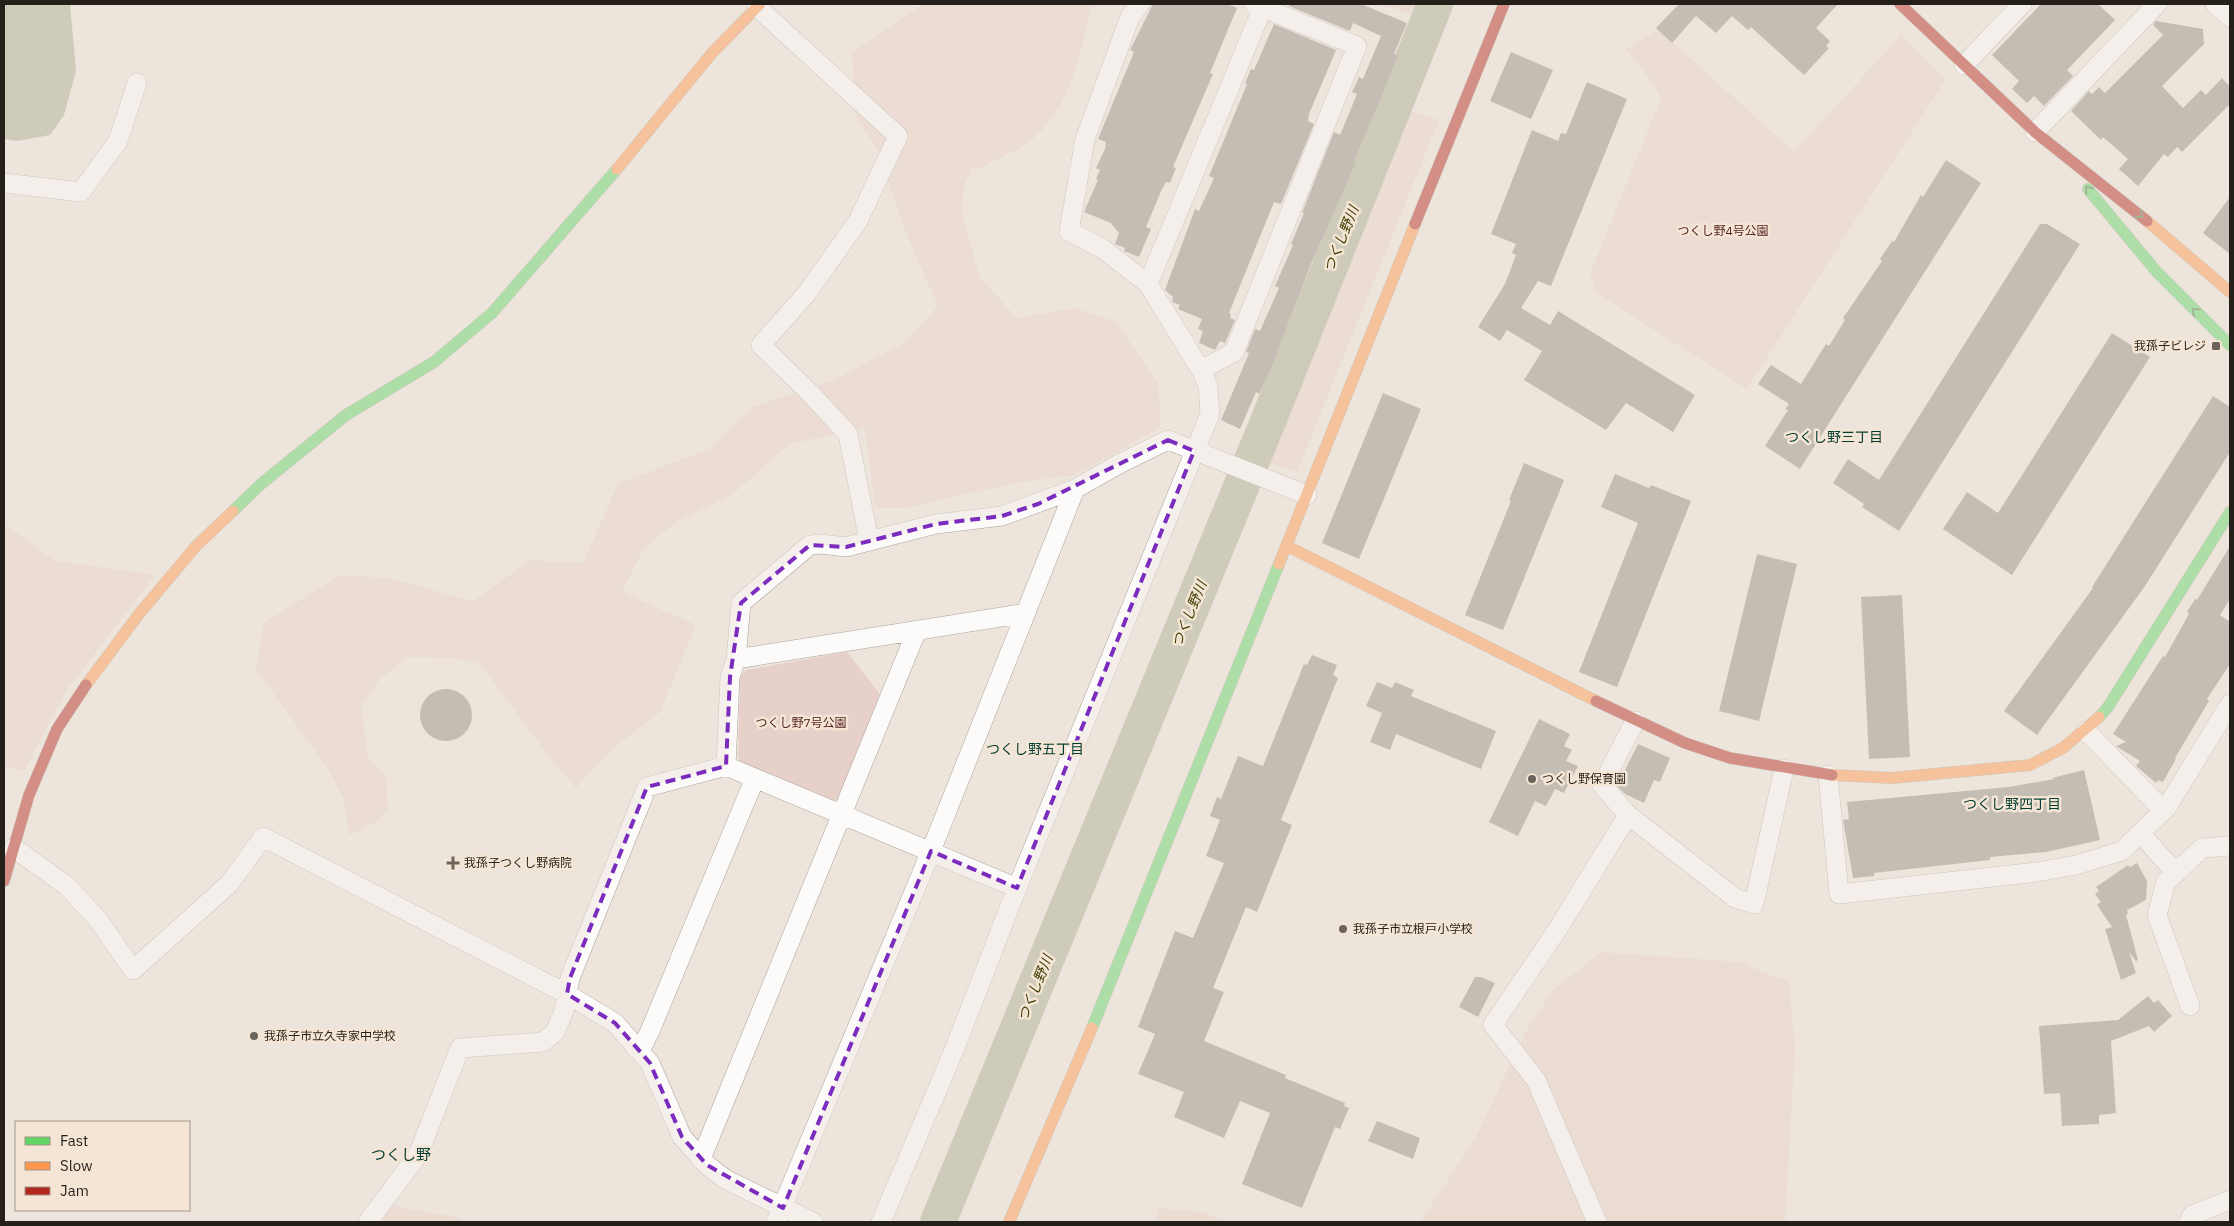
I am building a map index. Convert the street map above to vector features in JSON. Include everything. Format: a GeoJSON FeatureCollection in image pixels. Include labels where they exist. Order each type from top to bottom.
{"type":"FeatureCollection","features":[{"type":"Feature","properties":{"kind":"street"},"geometry":{"type":"LineString","coordinates":[[881,1222],[955,1048],[1017,888],[1210,414],[1208,386],[1201,370],[1148,284],[1103,249],[1069,231],[1085,139],[1130,17],[1140,4]]}},
{"type":"Feature","properties":{"kind":"street"},"geometry":{"type":"LineString","coordinates":[[1009,1222],[1066,1093],[1288,546],[1504,4]]}},
{"type":"Feature","properties":{"kind":"street"},"geometry":{"type":"LineString","coordinates":[[1900,4],[2035,132],[2163,234],[2230,292]]}},
{"type":"Feature","properties":{"kind":"street"},"geometry":{"type":"LineString","coordinates":[[1964,65],[2022,4]]}},
{"type":"Feature","properties":{"kind":"street"},"geometry":{"type":"LineString","coordinates":[[2035,132],[2157,4]]}},
{"type":"Feature","properties":{"kind":"street"},"geometry":{"type":"LineString","coordinates":[[2215,4],[2230,17]]}},
{"type":"Feature","properties":{"kind":"street"},"geometry":{"type":"LineString","coordinates":[[4,881],[28,796],[57,729],[88,681],[196,546],[261,484],[346,415],[434,362],[492,314],[575,220],[712,53],[759,5],[898,136],[858,221],[807,292],[761,345],[848,434],[869,541]]}},
{"type":"Feature","properties":{"kind":"street"},"geometry":{"type":"LineString","coordinates":[[1148,284],[1258,6],[1356,46],[1234,352],[1201,370]]}},
{"type":"Feature","properties":{"kind":"street"},"geometry":{"type":"LineString","coordinates":[[4,183],[81,192],[118,141],[137,83]]}},
{"type":"Feature","properties":{"kind":"street"},"geometry":{"type":"LineString","coordinates":[[2060,153],[2156,271],[2230,345]]}},
{"type":"Feature","properties":{"kind":"street"},"geometry":{"type":"LineString","coordinates":[[726,766],[730,677],[736,659],[741,603],[810,545],[821,544],[846,547],[936,524],[1002,516],[1075,489],[1119,464],[1168,440],[1307,495]]}},
{"type":"Feature","properties":{"kind":"street"},"geometry":{"type":"LineString","coordinates":[[779,1215],[931,851],[1075,489]]}},
{"type":"Feature","properties":{"kind":"street"},"geometry":{"type":"LineString","coordinates":[[1288,546],[1635,721],[1685,743],[1730,758],[1784,768],[1828,775],[1892,778],[2030,765],[2044,760],[2086,731],[2117,693],[2230,512]]}},
{"type":"Feature","properties":{"kind":"street"},"geometry":{"type":"LineString","coordinates":[[736,659],[1026,613]]}},
{"type":"Feature","properties":{"kind":"street"},"geometry":{"type":"LineString","coordinates":[[701,1158],[917,630]]}},
{"type":"Feature","properties":{"kind":"street"},"geometry":{"type":"LineString","coordinates":[[1828,775],[1839,894],[2037,872],[2076,865],[2122,851],[2163,810],[2224,729],[2230,704]]}},
{"type":"Feature","properties":{"kind":"street"},"geometry":{"type":"LineString","coordinates":[[1635,721],[1602,785],[1628,815],[1736,898],[1754,904],[1784,768]]}},
{"type":"Feature","properties":{"kind":"street"},"geometry":{"type":"LineString","coordinates":[[2086,731],[2163,810]]}},
{"type":"Feature","properties":{"kind":"street"},"geometry":{"type":"LineString","coordinates":[[368,1222],[418,1155],[460,1048],[543,1042],[555,1032],[564,1011],[570,978],[647,787],[726,766],[842,813],[1017,888]]}},
{"type":"Feature","properties":{"kind":"street"},"geometry":{"type":"LineString","coordinates":[[636,1048],[644,1043],[650,1031],[755,778]]}},
{"type":"Feature","properties":{"kind":"street"},"geometry":{"type":"LineString","coordinates":[[1598,1222],[1536,1080],[1493,1025],[1559,927],[1628,815]]}},
{"type":"Feature","properties":{"kind":"street"},"geometry":{"type":"LineString","coordinates":[[2140,833],[2176,873]]}},
{"type":"Feature","properties":{"kind":"street"},"geometry":{"type":"LineString","coordinates":[[14,848],[67,886],[99,921],[133,970],[229,884],[264,838],[568,994],[614,1023],[650,1063],[682,1137],[701,1158],[725,1179],[779,1215],[813,1222]]}},
{"type":"Feature","properties":{"kind":"street"},"geometry":{"type":"LineString","coordinates":[[2190,1006],[2157,915],[2166,882],[2202,848],[2230,848]]}},
{"type":"Feature","properties":{"kind":"street"},"geometry":{"type":"LineString","coordinates":[[2189,1222],[2192,1215],[2230,1200]]}},
{"type":"Feature","properties":{"kind":"highlighted area"},"geometry":{"type":"Polygon","coordinates":[[[1168,440],[1194,451],[1017,888],[931,851],[783,1208],[707,1165],[682,1137],[650,1063],[615,1023],[567,994],[570,978],[647,787],[726,766],[730,677],[741,603],[810,545],[846,547],[936,524],[1002,516],[1038,504],[1168,440]]]}},
{"type":"Feature","properties":{"kind":"green space"},"geometry":{"type":"Polygon","coordinates":[[[923,4],[1099,4],[1090,9],[1073,78],[1057,110],[1047,124],[1029,142],[981,168],[972,168],[965,184],[961,209],[980,278],[1017,318],[1074,308],[1115,321],[1159,384],[1160,428],[1075,475],[1015,483],[905,508],[875,508],[865,428],[789,444],[732,495],[677,521],[644,548],[622,592],[696,625],[660,712],[611,750],[576,788],[550,758],[480,664],[456,658],[406,657],[379,680],[361,706],[368,757],[386,777],[388,809],[375,822],[349,835],[344,799],[328,769],[256,669],[264,623],[340,575],[388,578],[473,601],[531,560],[583,563],[618,484],[711,448],[753,407],[834,380],[904,343],[938,306],[906,233],[878,151],[855,115],[852,52],[923,4]]]}},
{"type":"Feature","properties":{"kind":"green space"},"geometry":{"type":"Polygon","coordinates":[[[1382,4],[1421,4],[1416,17],[1382,4]]]}},
{"type":"Feature","properties":{"kind":"green space","name":"つくし野4号公園"},"geometry":{"type":"Polygon","coordinates":[[[1658,29],[1794,152],[1901,35],[1946,79],[1747,389],[1598,294],[1590,274],[1661,98],[1652,82],[1626,49],[1658,29]]]}},
{"type":"Feature","properties":{"kind":"green space"},"geometry":{"type":"Polygon","coordinates":[[[1405,109],[1439,120],[1297,472],[1261,461],[1405,109]]]}},
{"type":"Feature","properties":{"kind":"green space"},"geometry":{"type":"Polygon","coordinates":[[[4,524],[56,561],[155,575],[66,691],[24,771],[4,766],[4,524]]]}},
{"type":"Feature","properties":{"kind":"green space","name":"つくし野7号公園"},"geometry":{"type":"Polygon","coordinates":[[[847,652],[880,694],[838,799],[830,802],[743,767],[738,757],[740,676],[746,670],[847,652]]]}},
{"type":"Feature","properties":{"kind":"green space"},"geometry":{"type":"Polygon","coordinates":[[[1601,952],[1740,962],[1773,976],[1789,979],[1795,1049],[1785,1222],[1420,1222],[1475,1139],[1525,1033],[1553,990],[1601,952]]]}},
{"type":"Feature","properties":{"kind":"green space"},"geometry":{"type":"Polygon","coordinates":[[[389,1205],[461,1218],[464,1222],[380,1222],[389,1205]]]}},
{"type":"Feature","properties":{"kind":"green space"},"geometry":{"type":"Polygon","coordinates":[[[1159,1208],[1203,1212],[1226,1222],[1154,1222],[1159,1208]]]}},
{"type":"Feature","properties":{"kind":"shaded area"},"geometry":{"type":"Polygon","coordinates":[[[4,4],[70,4],[76,71],[64,115],[50,135],[17,141],[4,139],[4,4]]]}},
{"type":"Feature","properties":{"kind":"building"},"geometry":{"type":"Polygon","coordinates":[[[1153,4],[1227,4],[1237,8],[1210,73],[1213,74],[1173,167],[1176,168],[1170,183],[1166,182],[1162,189],[1146,227],[1151,229],[1139,257],[1124,251],[1125,248],[1115,244],[1119,233],[1111,223],[1084,212],[1098,180],[1096,179],[1100,170],[1096,168],[1105,149],[1106,142],[1098,139],[1134,52],[1130,50],[1153,4]]]}},
{"type":"Feature","properties":{"kind":"building"},"geometry":{"type":"Polygon","coordinates":[[[1290,4],[1361,4],[1407,23],[1394,54],[1398,56],[1354,161],[1356,162],[1311,264],[1271,368],[1259,394],[1256,392],[1240,429],[1221,420],[1249,353],[1246,352],[1255,329],[1260,331],[1279,288],[1275,286],[1293,245],[1291,244],[1304,213],[1302,213],[1334,132],[1340,135],[1357,94],[1352,92],[1359,77],[1363,79],[1381,36],[1353,23],[1350,31],[1289,6],[1290,4]]]}},
{"type":"Feature","properties":{"kind":"building"},"geometry":{"type":"Polygon","coordinates":[[[1679,4],[1838,4],[1816,28],[1830,41],[1826,46],[1829,48],[1804,75],[1751,27],[1748,30],[1732,16],[1716,33],[1696,16],[1672,43],[1656,28],[1679,4]]]}},
{"type":"Feature","properties":{"kind":"building"},"geometry":{"type":"Polygon","coordinates":[[[2041,4],[2098,4],[2115,20],[2067,70],[2073,76],[2044,106],[2034,96],[2027,103],[2012,89],[2019,81],[1992,55],[2041,4]]]}},
{"type":"Feature","properties":{"kind":"building"},"geometry":{"type":"Polygon","coordinates":[[[2156,21],[2203,29],[2204,44],[2162,86],[2183,108],[2201,90],[2206,95],[2222,78],[2230,87],[2230,104],[2182,152],[2177,147],[2168,157],[2164,154],[2138,186],[2119,169],[2128,159],[2103,137],[2101,140],[2071,111],[2089,91],[2092,94],[2099,87],[2105,93],[2163,35],[2153,25],[2156,21]]]}},
{"type":"Feature","properties":{"kind":"building"},"geometry":{"type":"Polygon","coordinates":[[[1274,24],[1336,50],[1309,114],[1308,121],[1314,124],[1281,204],[1274,202],[1229,313],[1231,314],[1230,318],[1235,320],[1225,343],[1220,341],[1215,350],[1199,343],[1203,331],[1198,329],[1202,319],[1178,309],[1180,305],[1172,302],[1173,297],[1165,290],[1195,209],[1199,211],[1214,178],[1209,176],[1247,84],[1245,83],[1251,69],[1254,70],[1274,24]]]}},
{"type":"Feature","properties":{"kind":"building"},"geometry":{"type":"Polygon","coordinates":[[[1511,52],[1553,70],[1531,119],[1490,101],[1511,52]]]}},
{"type":"Feature","properties":{"kind":"building"},"geometry":{"type":"Polygon","coordinates":[[[1587,82],[1627,99],[1551,286],[1538,281],[1521,308],[1550,325],[1558,311],[1695,395],[1673,432],[1626,403],[1606,430],[1524,380],[1542,351],[1507,330],[1500,341],[1478,327],[1505,284],[1516,255],[1512,253],[1516,244],[1491,234],[1532,130],[1558,141],[1561,133],[1566,134],[1587,82]]]}},
{"type":"Feature","properties":{"kind":"building"},"geometry":{"type":"Polygon","coordinates":[[[1946,160],[1981,183],[1800,469],[1765,446],[1788,410],[1785,409],[1789,404],[1758,384],[1771,365],[1801,384],[1826,344],[1829,346],[1845,320],[1843,318],[1882,261],[1880,259],[1892,241],[1894,242],[1921,195],[1923,197],[1946,160]]]}},
{"type":"Feature","properties":{"kind":"building"},"geometry":{"type":"Polygon","coordinates":[[[2230,197],[2230,254],[2203,233],[2230,197]]]}},
{"type":"Feature","properties":{"kind":"building"},"geometry":{"type":"Polygon","coordinates":[[[2040,224],[2047,224],[2080,244],[1899,531],[1862,507],[1864,504],[1833,483],[1848,459],[1879,480],[2040,224]]]}},
{"type":"Feature","properties":{"kind":"building"},"geometry":{"type":"Polygon","coordinates":[[[2112,333],[2150,357],[2012,575],[1943,529],[1967,492],[1998,513],[2112,333]]]}},
{"type":"Feature","properties":{"kind":"building"},"geometry":{"type":"Polygon","coordinates":[[[1383,393],[1421,409],[1359,559],[1322,543],[1383,393]]]}},
{"type":"Feature","properties":{"kind":"building"},"geometry":{"type":"Polygon","coordinates":[[[2213,396],[2230,407],[2230,452],[2145,586],[2037,735],[2004,711],[2093,588],[2213,396]]]}},
{"type":"Feature","properties":{"kind":"building"},"geometry":{"type":"Polygon","coordinates":[[[1524,463],[1564,480],[1503,630],[1465,615],[1511,501],[1509,500],[1524,463]]]}},
{"type":"Feature","properties":{"kind":"building"},"geometry":{"type":"Polygon","coordinates":[[[1615,474],[1649,488],[1651,485],[1691,501],[1617,687],[1579,672],[1638,523],[1601,507],[1615,474]]]}},
{"type":"Feature","properties":{"kind":"building"},"geometry":{"type":"Polygon","coordinates":[[[2230,546],[2230,599],[2220,615],[2230,622],[2230,664],[2207,699],[2209,701],[2163,782],[2158,780],[2156,783],[2136,766],[2140,761],[2116,746],[2126,742],[2113,734],[2163,656],[2165,657],[2189,614],[2187,612],[2195,599],[2197,600],[2230,546]]]}},
{"type":"Feature","properties":{"kind":"building"},"geometry":{"type":"Polygon","coordinates":[[[1757,554],[1797,564],[1759,721],[1719,711],[1757,554]]]}},
{"type":"Feature","properties":{"kind":"building"},"geometry":{"type":"Polygon","coordinates":[[[1902,595],[1910,757],[1869,759],[1861,597],[1902,595]]]}},
{"type":"Feature","properties":{"kind":"building"},"geometry":{"type":"Polygon","coordinates":[[[1312,655],[1337,665],[1333,675],[1338,678],[1281,820],[1292,825],[1257,912],[1246,907],[1213,988],[1224,992],[1204,1041],[1286,1075],[1285,1078],[1345,1103],[1344,1106],[1349,1108],[1340,1129],[1335,1127],[1302,1208],[1242,1184],[1270,1113],[1240,1101],[1224,1138],[1174,1117],[1184,1092],[1138,1074],[1155,1034],[1138,1027],[1175,931],[1193,938],[1224,863],[1206,856],[1220,820],[1210,816],[1217,797],[1221,799],[1238,756],[1263,766],[1304,664],[1307,665],[1312,655]]]}},
{"type":"Feature","properties":{"kind":"building"},"geometry":{"type":"Polygon","coordinates":[[[1377,682],[1392,688],[1395,682],[1414,690],[1411,696],[1496,731],[1481,769],[1396,734],[1390,750],[1370,742],[1382,713],[1366,706],[1377,682]]]}},
{"type":"Feature","properties":{"kind":"building"},"geometry":{"type":"Polygon","coordinates":[[[441,689],[451,689],[465,696],[472,710],[472,720],[465,734],[451,741],[441,741],[431,737],[424,730],[420,720],[420,710],[424,700],[431,693],[441,689]]]}},
{"type":"Feature","properties":{"kind":"building"},"geometry":{"type":"Polygon","coordinates":[[[1539,719],[1570,734],[1564,746],[1572,750],[1566,761],[1578,766],[1564,793],[1555,789],[1546,806],[1535,801],[1518,836],[1489,822],[1539,719]]]}},
{"type":"Feature","properties":{"kind":"building"},"geometry":{"type":"Polygon","coordinates":[[[1638,744],[1670,758],[1660,782],[1654,780],[1644,803],[1625,794],[1617,786],[1638,744]]]}},
{"type":"Feature","properties":{"kind":"building"},"geometry":{"type":"Polygon","coordinates":[[[2084,770],[2100,840],[2046,852],[1990,857],[1990,860],[1874,873],[1874,876],[1853,878],[1843,820],[1849,819],[1847,802],[2009,787],[2054,779],[2052,778],[2084,770]]]}},
{"type":"Feature","properties":{"kind":"building"},"geometry":{"type":"Polygon","coordinates":[[[2137,863],[2147,881],[2146,900],[2127,910],[2128,913],[2126,915],[2138,960],[2136,961],[2129,952],[2136,973],[2121,980],[2105,929],[2112,927],[2097,905],[2101,902],[2095,894],[2099,891],[2096,887],[2128,865],[2130,867],[2137,863]]]}},
{"type":"Feature","properties":{"kind":"building"},"geometry":{"type":"Polygon","coordinates":[[[1475,977],[1481,977],[1495,983],[1478,1017],[1459,1007],[1475,977]]]}},
{"type":"Feature","properties":{"kind":"building"},"geometry":{"type":"Polygon","coordinates":[[[2148,996],[2154,1003],[2158,1000],[2172,1016],[2154,1032],[2149,1026],[2111,1041],[2116,1113],[2099,1115],[2099,1124],[2062,1126],[2060,1093],[2044,1094],[2039,1026],[2118,1020],[2148,996]]]}},
{"type":"Feature","properties":{"kind":"building"},"geometry":{"type":"Polygon","coordinates":[[[1377,1121],[1420,1138],[1413,1159],[1368,1141],[1377,1121]]]}},
{"type":"Feature","properties":{"kind":"waterway","name":"つくし野川"},"geometry":{"type":"LineString","coordinates":[[938,1222],[1269,419],[1435,4]]}},
{"type":"Feature","properties":{"kind":"traffic: fast"},"geometry":{"type":"LineString","coordinates":[[233,511],[261,484],[346,415],[434,362],[492,313],[617,169]]}},
{"type":"Feature","properties":{"kind":"traffic: fast"},"geometry":{"type":"LineString","coordinates":[[2088,189],[2156,271],[2230,345]]}},
{"type":"Feature","properties":{"kind":"traffic: fast"},"geometry":{"type":"LineString","coordinates":[[2099,717],[2108,707],[2230,512]]}},
{"type":"Feature","properties":{"kind":"traffic: fast"},"geometry":{"type":"LineString","coordinates":[[1092,1028],[1279,564]]}},
{"type":"Feature","properties":{"kind":"traffic: slow"},"geometry":{"type":"LineString","coordinates":[[617,169],[712,53],[760,4]]}},
{"type":"Feature","properties":{"kind":"traffic: slow"},"geometry":{"type":"LineString","coordinates":[[2147,221],[2230,292]]}},
{"type":"Feature","properties":{"kind":"traffic: slow"},"geometry":{"type":"LineString","coordinates":[[1279,564],[1415,224]]}},
{"type":"Feature","properties":{"kind":"traffic: slow"},"geometry":{"type":"LineString","coordinates":[[86,685],[139,614],[196,546],[233,511]]}},
{"type":"Feature","properties":{"kind":"traffic: slow"},"geometry":{"type":"LineString","coordinates":[[1287,546],[1596,701]]}},
{"type":"Feature","properties":{"kind":"traffic: slow"},"geometry":{"type":"LineString","coordinates":[[1832,775],[1892,778],[2030,765],[2063,748],[2099,717]]}},
{"type":"Feature","properties":{"kind":"traffic: slow"},"geometry":{"type":"LineString","coordinates":[[1009,1222],[1092,1028]]}},
{"type":"Feature","properties":{"kind":"traffic: jam"},"geometry":{"type":"LineString","coordinates":[[1415,224],[1504,4]]}},
{"type":"Feature","properties":{"kind":"traffic: jam"},"geometry":{"type":"LineString","coordinates":[[1900,4],[2035,132],[2147,221]]}},
{"type":"Feature","properties":{"kind":"traffic: jam"},"geometry":{"type":"LineString","coordinates":[[4,881],[29,795],[57,729],[86,685]]}},
{"type":"Feature","properties":{"kind":"traffic: jam"},"geometry":{"type":"LineString","coordinates":[[1596,701],[1685,743],[1730,758],[1832,775]]}},
{"type":"Feature","properties":{"kind":"place","name":"我孫子ビレジ"},"geometry":{"type":"Point","coordinates":[2216,346]}},
{"type":"Feature","properties":{"kind":"place","name":"つくし野保育園"},"geometry":{"type":"Point","coordinates":[1532,779]}},
{"type":"Feature","properties":{"kind":"place","name":"我孫子つくし野病院"},"geometry":{"type":"Point","coordinates":[453,863]}},
{"type":"Feature","properties":{"kind":"place","name":"我孫子市立根戸小学校"},"geometry":{"type":"Point","coordinates":[1343,929]}},
{"type":"Feature","properties":{"kind":"place","name":"我孫子市立久寺家中学校"},"geometry":{"type":"Point","coordinates":[254,1036]}},
{"type":"Feature","properties":{"kind":"district","name":"つくし野三丁目"},"geometry":{"type":"Point","coordinates":[1834,437]}},
{"type":"Feature","properties":{"kind":"district","name":"つくし野五丁目"},"geometry":{"type":"Point","coordinates":[1035,749]}},
{"type":"Feature","properties":{"kind":"district","name":"つくし野四丁目"},"geometry":{"type":"Point","coordinates":[2012,804]}},
{"type":"Feature","properties":{"kind":"district","name":"つくし野"},"geometry":{"type":"Point","coordinates":[401,1155]}}]}
